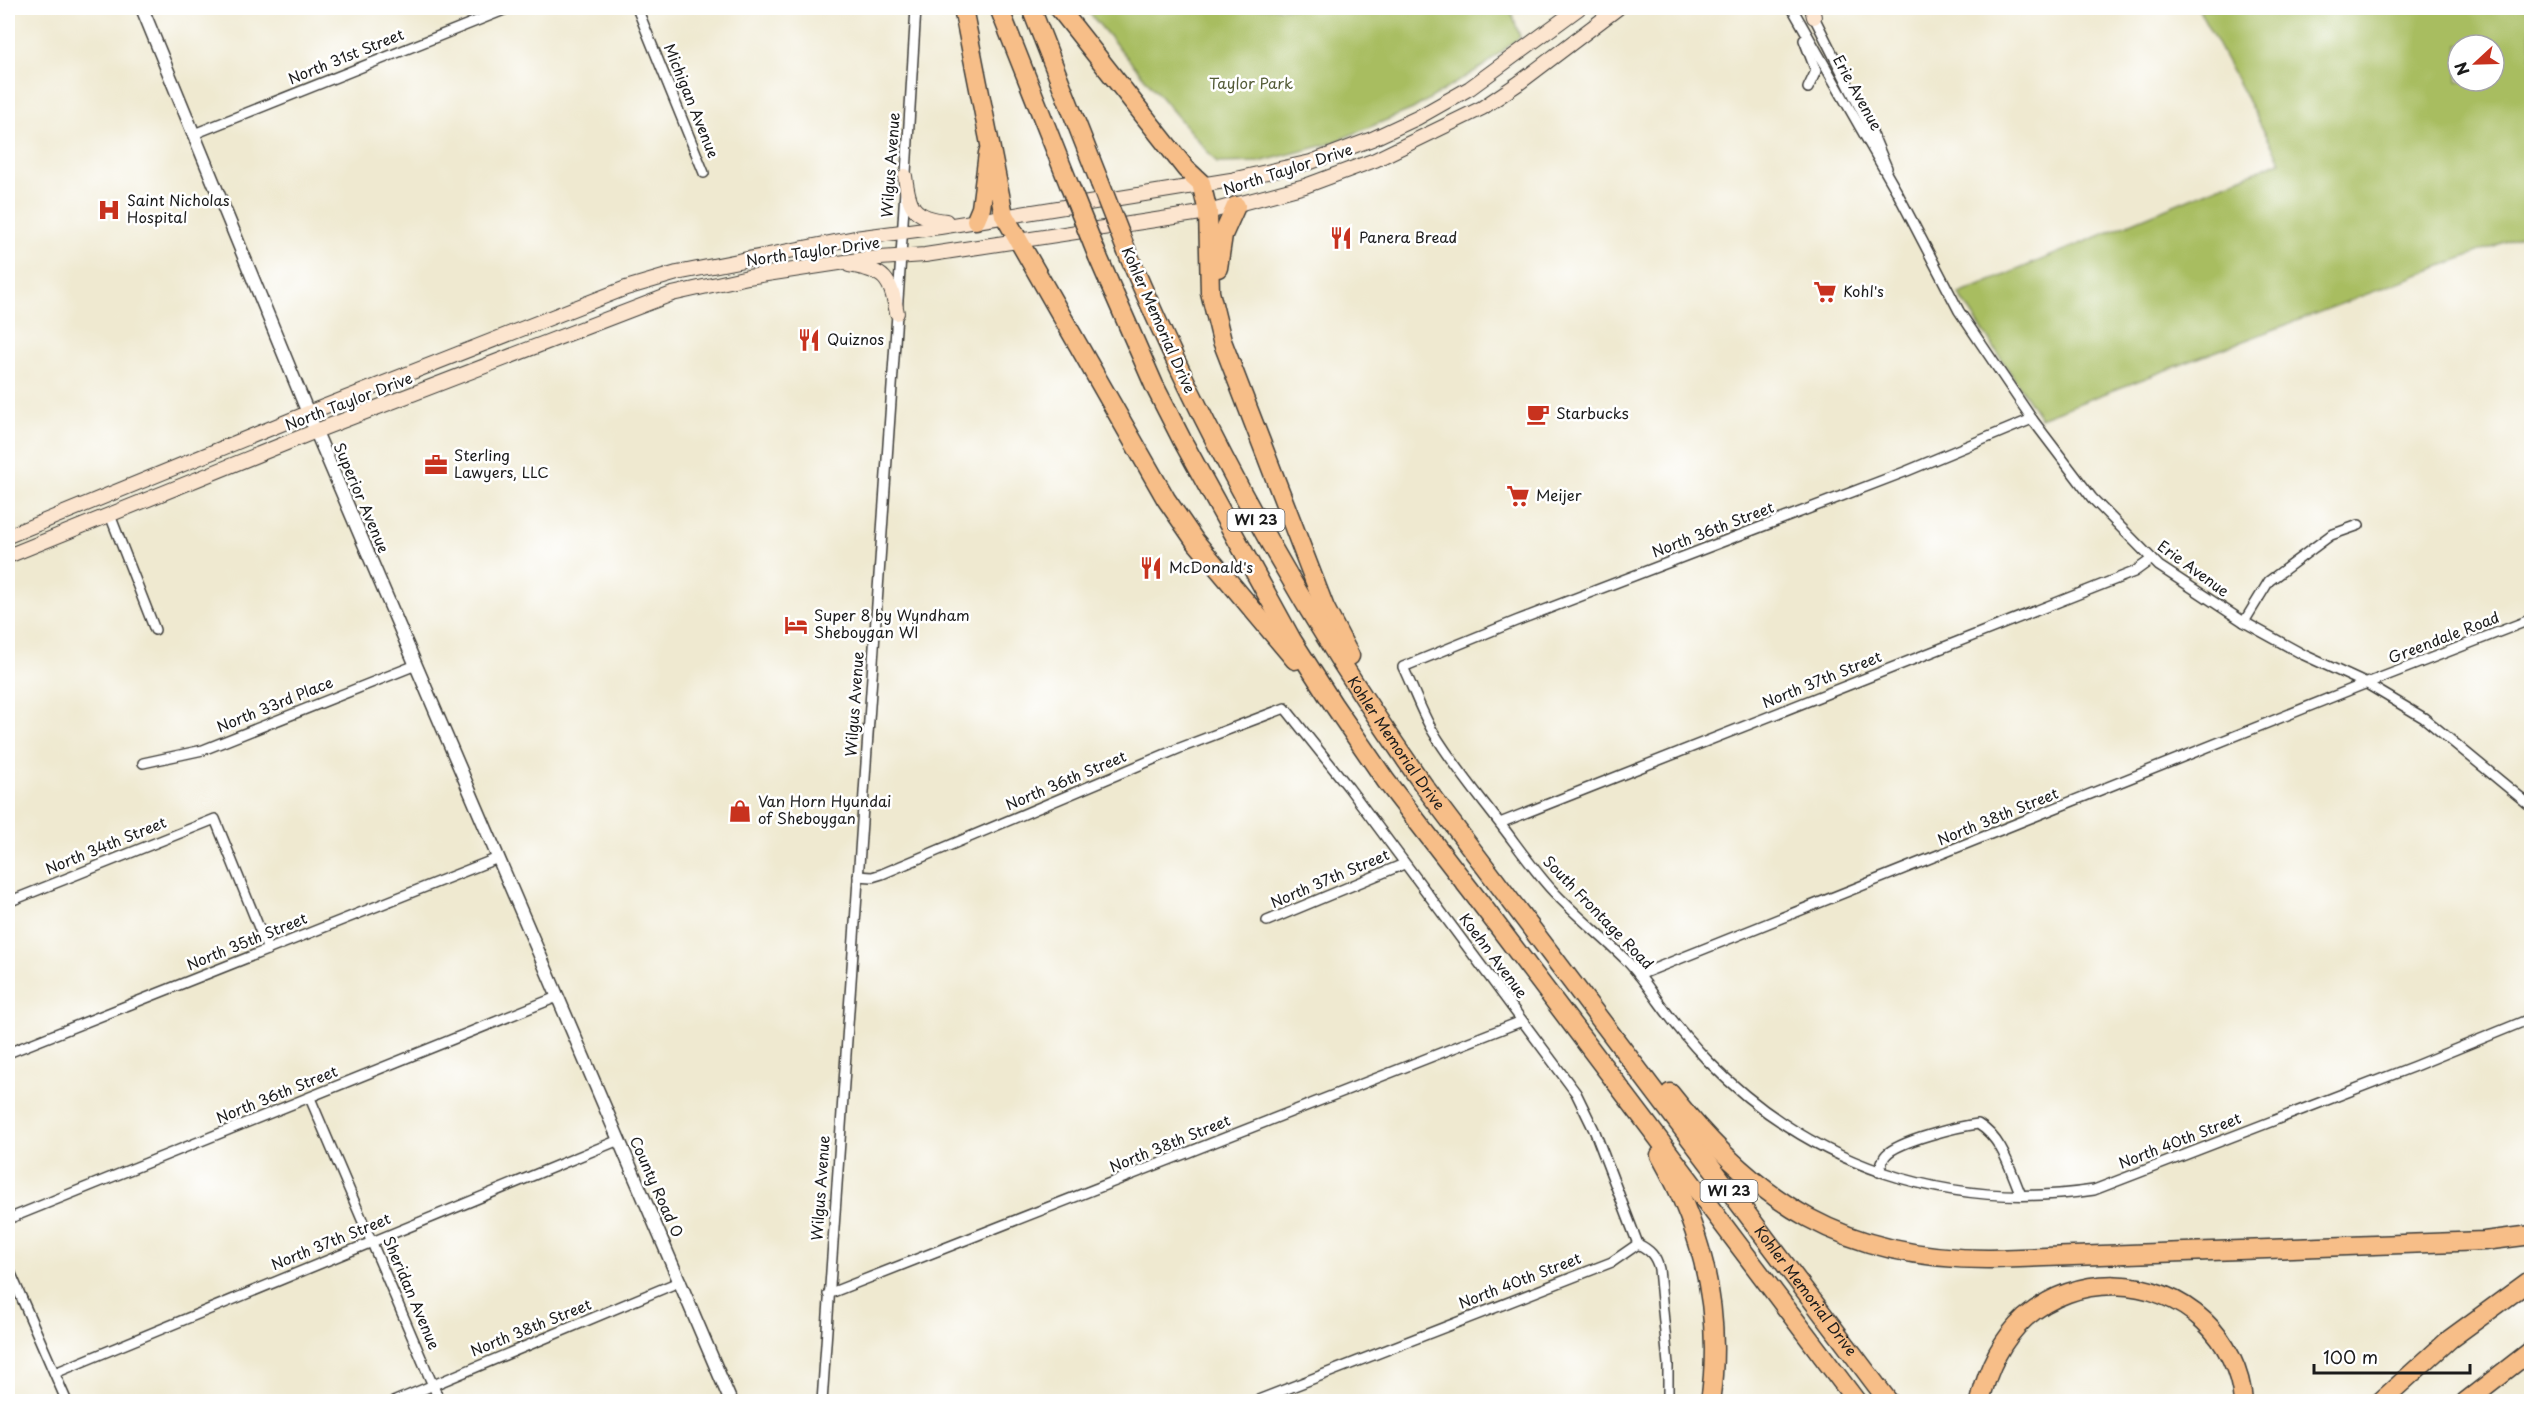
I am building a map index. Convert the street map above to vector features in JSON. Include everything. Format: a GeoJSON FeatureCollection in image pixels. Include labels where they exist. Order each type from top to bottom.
{"type":"FeatureCollection","features":[{"type":"Feature","properties":{"kind":"highway"},"geometry":{"type":"LineString","coordinates":[[963,8],[1004,215],[1166,499],[1195,541],[1333,704]]}},
{"type":"Feature","properties":{"kind":"highway","name":"Kohler Memorial Drive"},"geometry":{"type":"LineString","coordinates":[[999,8],[1098,257],[1154,385],[1292,639],[1386,781],[1857,1401]]}},
{"type":"Feature","properties":{"kind":"highway","name":"Kohler Memorial Drive"},"geometry":{"type":"LineString","coordinates":[[1030,8],[1127,252],[1169,348],[1242,495],[1312,617],[1414,772],[1889,1401]]}},
{"type":"Feature","properties":{"kind":"highway"},"geometry":{"type":"LineString","coordinates":[[1059,8],[1186,169],[1201,183],[1208,212],[1208,271],[1212,306],[1228,358],[1330,619],[1414,772]]}},
{"type":"Feature","properties":{"kind":"highway"},"geometry":{"type":"LineString","coordinates":[[968,221],[981,208],[984,173],[990,143]]}},
{"type":"Feature","properties":{"kind":"highway"},"geometry":{"type":"LineString","coordinates":[[1236,206],[1221,244],[1219,288],[1253,424]]}},
{"type":"Feature","properties":{"kind":"highway"},"geometry":{"type":"LineString","coordinates":[[1570,980],[1643,1058],[1714,1146],[1748,1178],[1770,1195],[1822,1225],[1894,1250],[1939,1258],[1991,1259],[2484,1241],[2532,1235]]}},
{"type":"Feature","properties":{"kind":"highway"},"geometry":{"type":"LineString","coordinates":[[1582,1038],[1660,1155],[1674,1180],[1692,1223],[1703,1257],[1712,1305],[1714,1347],[1710,1401]]}},
{"type":"Feature","properties":{"kind":"highway"},"geometry":{"type":"LineString","coordinates":[[2380,1401],[2450,1339],[2532,1279]]}},
{"type":"Feature","properties":{"kind":"highway"},"geometry":{"type":"LineString","coordinates":[[1980,1401],[1993,1362],[2006,1340],[2024,1319],[2040,1306],[2070,1292],[2113,1285],[2147,1288],[2192,1310],[2210,1327],[2230,1356],[2238,1374],[2243,1401]]}},
{"type":"Feature","properties":{"kind":"highway"},"geometry":{"type":"LineString","coordinates":[[2464,1401],[2532,1350]]}},
{"type":"Feature","properties":{"kind":"main road","name":"North Taylor Drive"},"geometry":{"type":"LineString","coordinates":[[8,536],[308,413],[626,288],[677,273],[855,238],[1231,180],[1311,162],[1372,139],[1417,118],[1470,88],[1579,8]]}},
{"type":"Feature","properties":{"kind":"main road","name":"North Taylor Drive"},"geometry":{"type":"LineString","coordinates":[[8,556],[316,431],[672,294],[748,277],[832,264],[1208,212],[1305,186],[1375,160],[1469,115],[1519,83],[1618,8]]}},
{"type":"Feature","properties":{"kind":"main road"},"geometry":{"type":"LineString","coordinates":[[905,176],[908,195],[915,212],[931,219],[968,221]]}},
{"type":"Feature","properties":{"kind":"main road"},"geometry":{"type":"LineString","coordinates":[[832,264],[864,268],[887,279],[897,313]]}},
{"type":"Feature","properties":{"kind":"street","name":"Superior Avenue"},"geometry":{"type":"LineString","coordinates":[[142,8],[308,413],[557,997]]}},
{"type":"Feature","properties":{"kind":"street","name":"North 31st Street"},"geometry":{"type":"LineString","coordinates":[[194,134],[509,8]]}},
{"type":"Feature","properties":{"kind":"street","name":"Michigan Avenue"},"geometry":{"type":"LineString","coordinates":[[637,8],[704,173]]}},
{"type":"Feature","properties":{"kind":"street","name":"Wilgus Avenue"},"geometry":{"type":"LineString","coordinates":[[822,1401],[916,8]]}},
{"type":"Feature","properties":{"kind":"street"},"geometry":{"type":"LineString","coordinates":[[1791,8],[1816,68],[1814,78],[1808,88]]}},
{"type":"Feature","properties":{"kind":"street","name":"Erie Avenue"},"geometry":{"type":"LineString","coordinates":[[1791,8],[1897,192],[1959,311],[2032,419],[2092,498],[2152,559],[2201,595],[2244,622],[2325,665],[2367,684],[2441,729],[2532,807]]}},
{"type":"Feature","properties":{"kind":"street","name":"Erie Avenue"},"geometry":{"type":"LineString","coordinates":[[1812,11],[1872,130],[1897,192]]}},
{"type":"Feature","properties":{"kind":"street","name":"North 36th Street"},"geometry":{"type":"LineString","coordinates":[[1403,667],[1516,621],[1914,468],[2032,419]]}},
{"type":"Feature","properties":{"kind":"street"},"geometry":{"type":"LineString","coordinates":[[110,515],[155,630]]}},
{"type":"Feature","properties":{"kind":"street"},"geometry":{"type":"LineString","coordinates":[[2244,622],[2269,581],[2331,535],[2358,525]]}},
{"type":"Feature","properties":{"kind":"street","name":"North 37th Street"},"geometry":{"type":"LineString","coordinates":[[1500,823],[2124,577],[2144,567],[2152,559]]}},
{"type":"Feature","properties":{"kind":"street","name":"Greendale Road"},"geometry":{"type":"LineString","coordinates":[[2367,684],[2532,620]]}},
{"type":"Feature","properties":{"kind":"street","name":"North 33rd Place"},"geometry":{"type":"LineString","coordinates":[[143,763],[213,746],[416,665]]}},
{"type":"Feature","properties":{"kind":"street","name":"South Frontage Road"},"geometry":{"type":"LineString","coordinates":[[1403,667],[1431,728],[1448,756],[1552,890],[1628,962],[1685,1036],[1741,1091],[1780,1122],[1821,1147],[1859,1166],[1932,1185],[1987,1193],[2021,1195]]}},
{"type":"Feature","properties":{"kind":"street","name":"North 38th Street"},"geometry":{"type":"LineString","coordinates":[[1639,975],[2367,684]]}},
{"type":"Feature","properties":{"kind":"street","name":"North 36th Street"},"geometry":{"type":"LineString","coordinates":[[858,876],[879,876],[1180,748],[1285,708]]}},
{"type":"Feature","properties":{"kind":"street","name":"Koehn Avenue"},"geometry":{"type":"LineString","coordinates":[[1285,708],[1348,788],[1576,1094],[1595,1132],[1638,1244]]}},
{"type":"Feature","properties":{"kind":"street","name":"North 34th Street"},"geometry":{"type":"LineString","coordinates":[[8,902],[215,819],[267,950]]}},
{"type":"Feature","properties":{"kind":"street","name":"North 35th Street"},"geometry":{"type":"LineString","coordinates":[[8,1053],[498,858]]}},
{"type":"Feature","properties":{"kind":"street","name":"North 37th Street"},"geometry":{"type":"LineString","coordinates":[[1267,921],[1404,864]]}},
{"type":"Feature","properties":{"kind":"street","name":"North 36th Street"},"geometry":{"type":"LineString","coordinates":[[8,1219],[557,997]]}},
{"type":"Feature","properties":{"kind":"street","name":"County Road O"},"geometry":{"type":"LineString","coordinates":[[557,997],[731,1401]]}},
{"type":"Feature","properties":{"kind":"street","name":"North 40th Street"},"geometry":{"type":"LineString","coordinates":[[2021,1195],[2094,1190],[2415,1066],[2532,1018]]}},
{"type":"Feature","properties":{"kind":"street","name":"North 38th Street"},"geometry":{"type":"LineString","coordinates":[[828,1294],[1522,1021]]}},
{"type":"Feature","properties":{"kind":"street","name":"Sheridan Avenue"},"geometry":{"type":"LineString","coordinates":[[310,1098],[440,1401]]}},
{"type":"Feature","properties":{"kind":"street"},"geometry":{"type":"LineString","coordinates":[[1879,1172],[1885,1156],[1890,1151],[1963,1125],[1978,1124],[1992,1135],[2004,1154],[2021,1195]]}},
{"type":"Feature","properties":{"kind":"street","name":"North 37th Street"},"geometry":{"type":"LineString","coordinates":[[55,1373],[619,1140]]}},
{"type":"Feature","properties":{"kind":"street"},"geometry":{"type":"LineString","coordinates":[[1638,1244],[1649,1249],[1659,1269],[1668,1364],[1668,1401]]}},
{"type":"Feature","properties":{"kind":"street","name":"North 40th Street"},"geometry":{"type":"LineString","coordinates":[[1253,1401],[1612,1262],[1638,1244]]}},
{"type":"Feature","properties":{"kind":"street"},"geometry":{"type":"LineString","coordinates":[[8,1267],[67,1401]]}},
{"type":"Feature","properties":{"kind":"street","name":"North 38th Street"},"geometry":{"type":"LineString","coordinates":[[393,1401],[681,1281]]}},
{"type":"Feature","properties":{"kind":"street","name":"County Road O"},"geometry":{"type":"LineString","coordinates":[[727,1388],[736,1401]]}},
{"type":"Feature","properties":{"kind":"green space","name":"Taylor Park"},"geometry":{"type":"Polygon","coordinates":[[[1085,8],[1510,8],[1520,37],[1482,67],[1413,109],[1329,144],[1259,162],[1217,163],[1085,8]]]}},
{"type":"Feature","properties":{"kind":"green space"},"geometry":{"type":"Polygon","coordinates":[[[2198,8],[2531,8],[2531,232],[2040,418],[1959,294],[2280,161],[2198,8]]]}},
{"type":"Feature","properties":{"kind":"place","name":"Saint Nicholas Hospital"},"geometry":{"type":"Point","coordinates":[109,210]}},
{"type":"Feature","properties":{"kind":"place","name":"Panera Bread"},"geometry":{"type":"Point","coordinates":[1341,238]}},
{"type":"Feature","properties":{"kind":"place","name":"Kohl's"},"geometry":{"type":"Point","coordinates":[1825,292]}},
{"type":"Feature","properties":{"kind":"place","name":"Quiznos"},"geometry":{"type":"Point","coordinates":[809,340]}},
{"type":"Feature","properties":{"kind":"place","name":"Starbucks"},"geometry":{"type":"Point","coordinates":[1538,414]}},
{"type":"Feature","properties":{"kind":"place","name":"Sterling Lawyers, LLC"},"geometry":{"type":"Point","coordinates":[436,465]}},
{"type":"Feature","properties":{"kind":"place","name":"Meijer"},"geometry":{"type":"Point","coordinates":[1518,496]}},
{"type":"Feature","properties":{"kind":"place","name":"McDonald's"},"geometry":{"type":"Point","coordinates":[1151,568]}},
{"type":"Feature","properties":{"kind":"place","name":"Super 8 by Wyndham Sheboygan WI"},"geometry":{"type":"Point","coordinates":[796,625]}},
{"type":"Feature","properties":{"kind":"place","name":"Van Horn Hyundai of Sheboygan"},"geometry":{"type":"Point","coordinates":[740,811]}}]}
